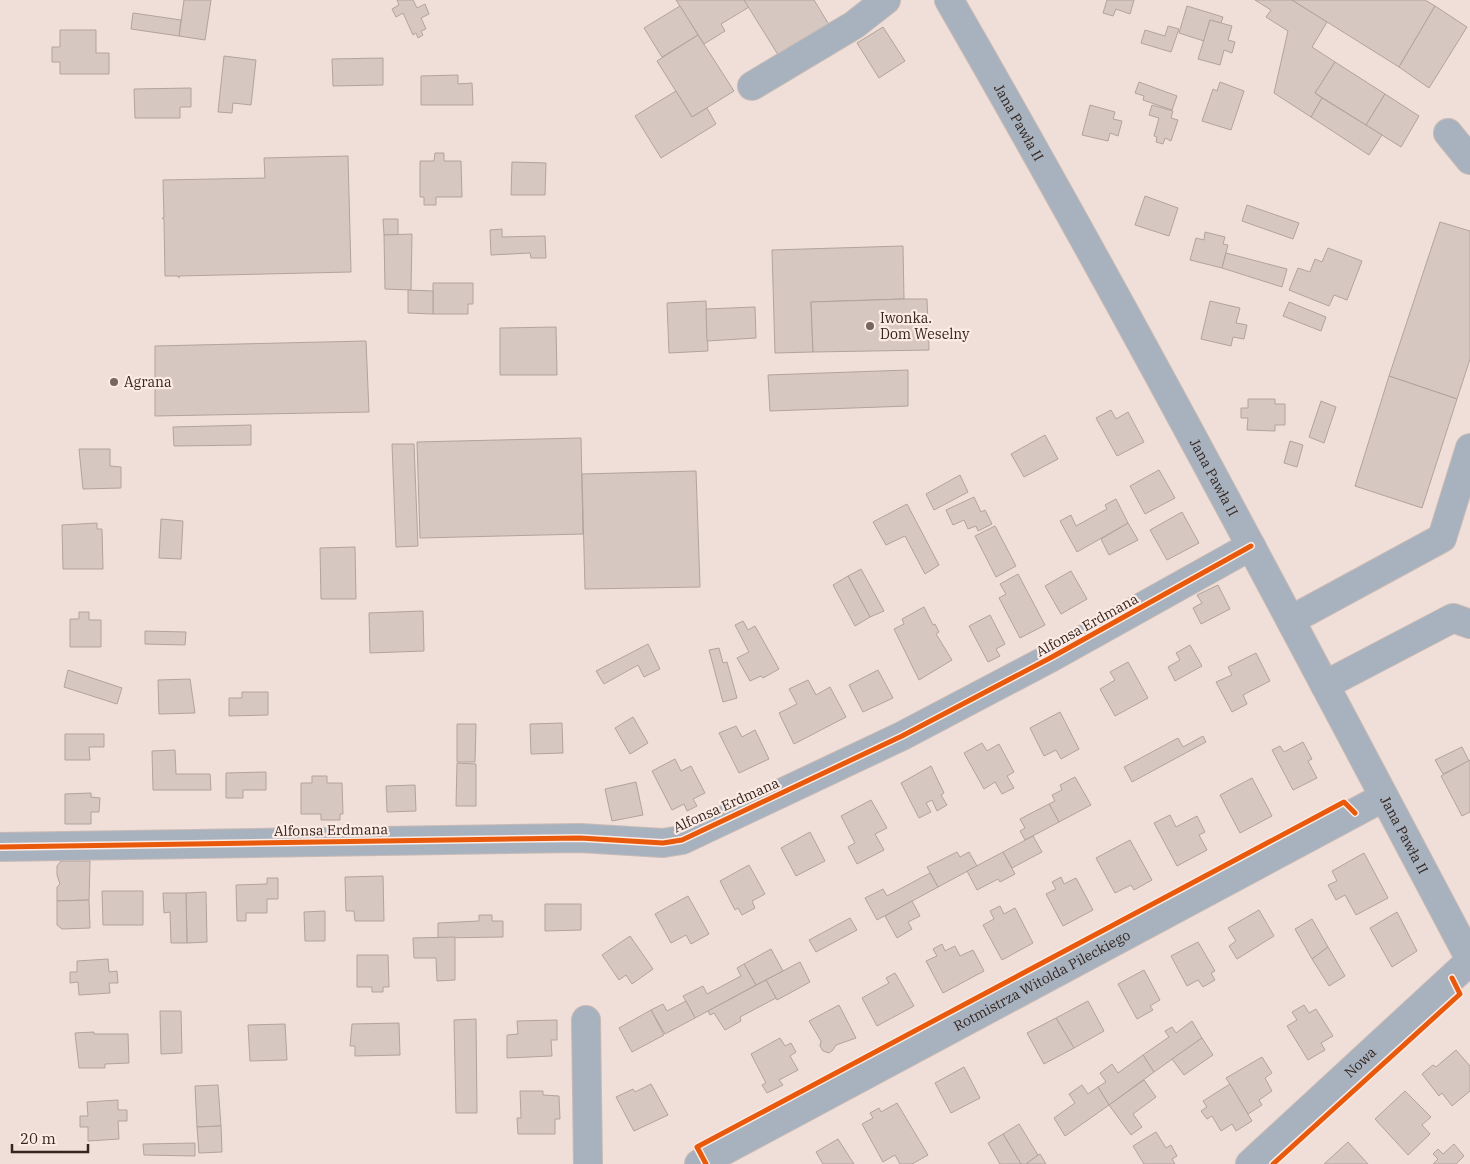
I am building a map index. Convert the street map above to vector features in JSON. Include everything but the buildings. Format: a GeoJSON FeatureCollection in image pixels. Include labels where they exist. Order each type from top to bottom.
{"type":"FeatureCollection","features":[{"type":"Feature","properties":{"kind":"street"},"geometry":{"type":"LineString","coordinates":[[752,86],[854,24],[886,0]]}},
{"type":"Feature","properties":{"kind":"street","name":"Jana Pawła II"},"geometry":{"type":"LineString","coordinates":[[949,0],[1018,120],[1251,546],[1470,960]]}},
{"type":"Feature","properties":{"kind":"street"},"geometry":{"type":"LineString","coordinates":[[1448,133],[1470,160]]}},
{"type":"Feature","properties":{"kind":"street"},"geometry":{"type":"LineString","coordinates":[[1291,620],[1442,538],[1470,448]]}},
{"type":"Feature","properties":{"kind":"street","name":"Alfonsa Erdmana"},"geometry":{"type":"LineString","coordinates":[[0,847],[580,838],[673,842],[902,736],[1052,657],[1251,546]]}},
{"type":"Feature","properties":{"kind":"street"},"geometry":{"type":"LineString","coordinates":[[1325,685],[1453,618],[1470,624]]}},
{"type":"Feature","properties":{"kind":"street","name":"Rotmistrza Witolda Pileckiego"},"geometry":{"type":"LineString","coordinates":[[699,1164],[1384,797]]}},
{"type":"Feature","properties":{"kind":"street","name":"Nowa"},"geometry":{"type":"LineString","coordinates":[[1250,1164],[1470,960]]}},
{"type":"Feature","properties":{"kind":"street"},"geometry":{"type":"LineString","coordinates":[[586,1020],[588,1164]]}},
{"type":"Feature","properties":{"kind":"cycle path"},"geometry":{"type":"LineString","coordinates":[[0,847],[580,838],[663,843],[682,840],[902,736],[1052,657],[1251,546]]}},
{"type":"Feature","properties":{"kind":"cycle path"},"geometry":{"type":"LineString","coordinates":[[706,1164],[697,1147],[1344,802],[1355,813]]}},
{"type":"Feature","properties":{"kind":"cycle path"},"geometry":{"type":"LineString","coordinates":[[1273,1164],[1460,994],[1452,978]]}},
{"type":"Feature","properties":{"kind":"place","name":"Iwonka. Dom Weselny"},"geometry":{"type":"Point","coordinates":[870,326]}},
{"type":"Feature","properties":{"kind":"place","name":"Agrana"},"geometry":{"type":"Point","coordinates":[114,382]}}]}
